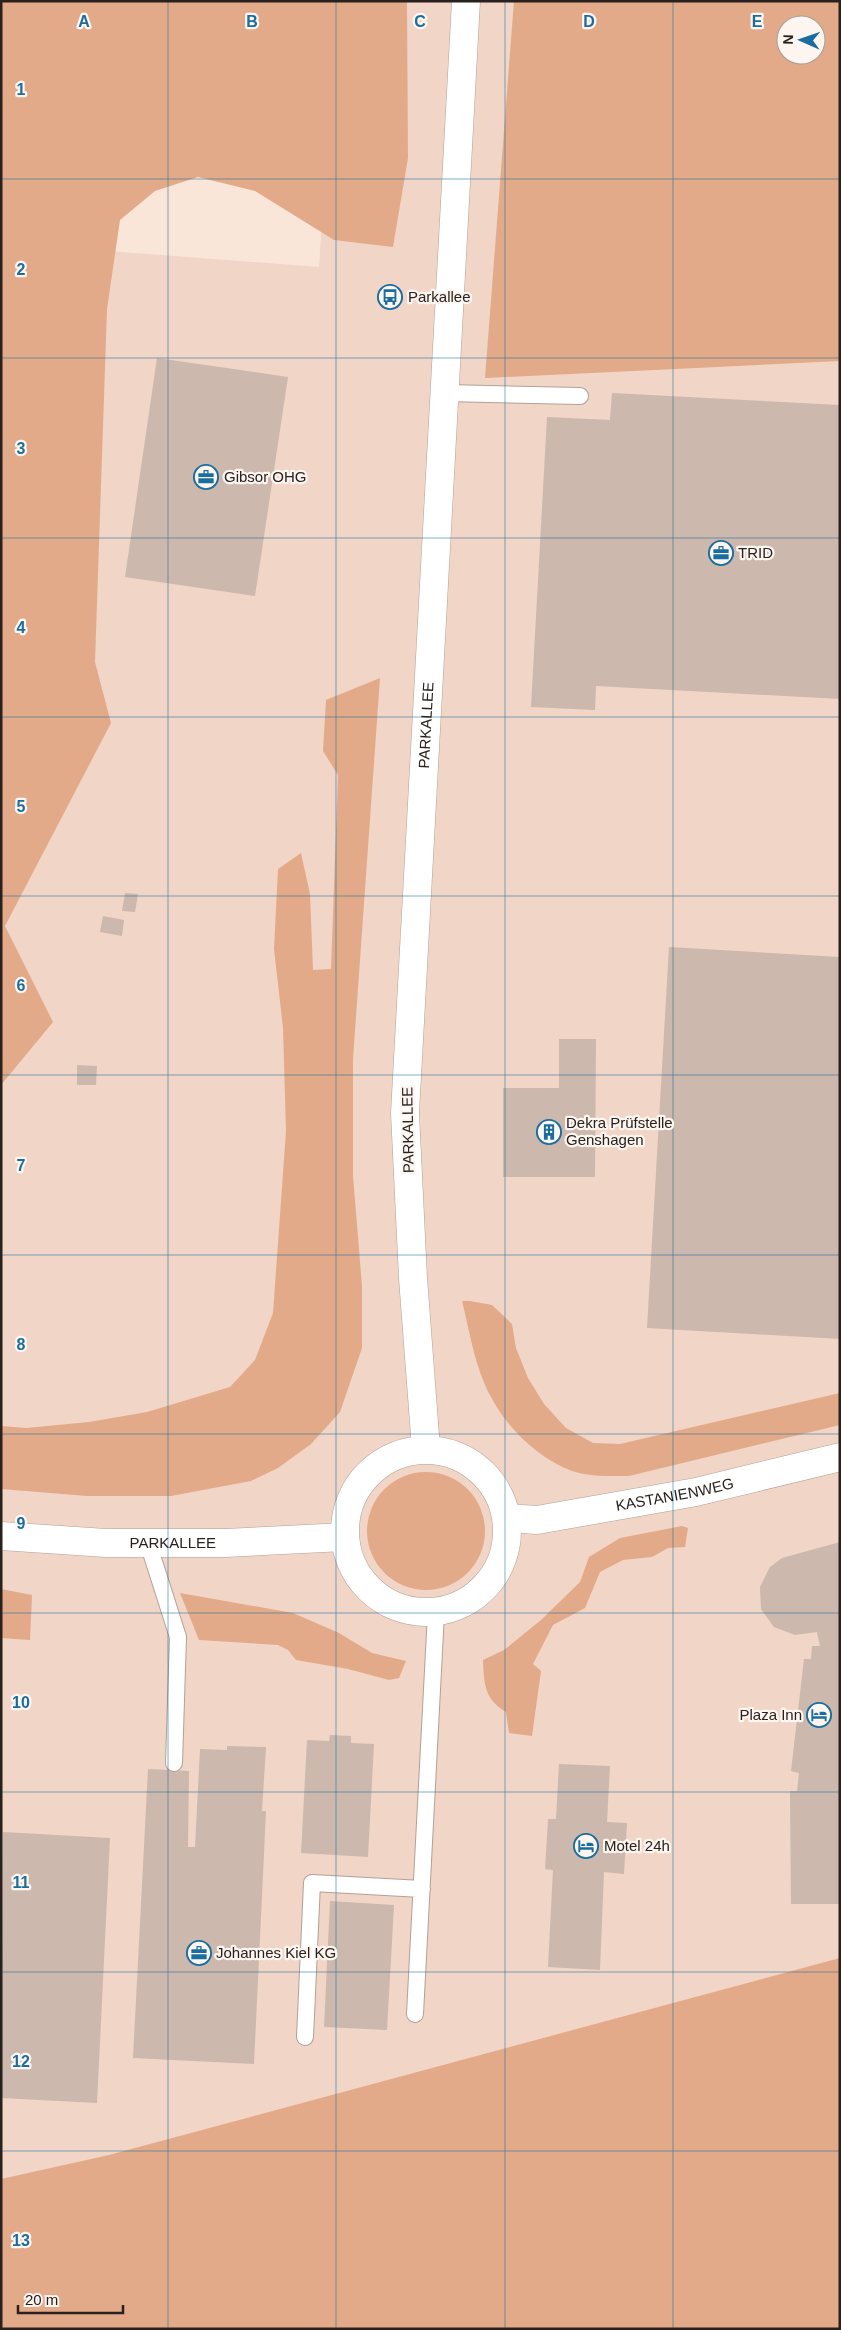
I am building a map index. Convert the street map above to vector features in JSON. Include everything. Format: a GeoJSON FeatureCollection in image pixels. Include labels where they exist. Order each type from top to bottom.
{"type":"FeatureCollection","features":[{"type":"Feature","properties":{"kind":"street","name":"PARKALLEE"},"geometry":{"type":"LineString","coordinates":[[426,1449],[413,1278],[405,1113],[466,1]]}},
{"type":"Feature","properties":{"kind":"street"},"geometry":{"type":"LineString","coordinates":[[426,1449],[454,1453],[479,1468],[498,1490],[507,1518],[507,1544],[499,1570],[482,1591],[460,1606],[436,1612],[409,1611],[384,1601],[364,1585],[350,1562],[344,1537],[347,1510],[358,1486],[376,1466],[399,1453],[426,1449]]}},
{"type":"Feature","properties":{"kind":"street","name":"KASTANIENWEG"},"geometry":{"type":"LineString","coordinates":[[507,1518],[537,1520],[687,1493],[840,1456]]}},
{"type":"Feature","properties":{"kind":"street","name":"PARKALLEE"},"geometry":{"type":"LineString","coordinates":[[1,1536],[106,1543],[225,1543],[344,1537]]}},
{"type":"Feature","properties":{"kind":"lane"},"geometry":{"type":"LineString","coordinates":[[445,393],[580,396]]}},
{"type":"Feature","properties":{"kind":"lane"},"geometry":{"type":"LineString","coordinates":[[148,1543],[178,1638],[174,1763]]}},
{"type":"Feature","properties":{"kind":"lane"},"geometry":{"type":"LineString","coordinates":[[415,2014],[436,1612]]}},
{"type":"Feature","properties":{"kind":"lane"},"geometry":{"type":"LineString","coordinates":[[305,2037],[312,1883],[422,1889]]}},
{"type":"Feature","properties":{"kind":"shaded area"},"geometry":{"type":"Polygon","coordinates":[[[1,1],[407,1],[408,158],[393,247],[334,240],[255,191],[198,177],[155,191],[120,220],[107,309],[95,662],[111,723],[5,926],[53,1022],[1,1085],[1,1]]]}},
{"type":"Feature","properties":{"kind":"shaded area"},"geometry":{"type":"Polygon","coordinates":[[[336,1],[840,1],[840,2009],[1,2224],[1,664],[95,250],[319,267],[336,1]]]}},
{"type":"Feature","properties":{"kind":"shaded area"},"geometry":{"type":"Polygon","coordinates":[[[514,1],[840,1],[840,361],[485,378],[514,1]]]}},
{"type":"Feature","properties":{"kind":"shaded area"},"geometry":{"type":"Polygon","coordinates":[[[380,678],[353,1059],[353,1176],[362,1286],[362,1348],[340,1412],[311,1444],[278,1468],[251,1481],[171,1496],[87,1496],[1,1489],[1,1426],[26,1428],[89,1422],[147,1412],[230,1387],[255,1360],[273,1313],[286,1131],[283,1028],[274,949],[278,869],[301,853],[310,894],[313,970],[331,969],[338,775],[323,751],[326,700],[380,678]]]}},
{"type":"Feature","properties":{"kind":"shaded area"},"geometry":{"type":"Polygon","coordinates":[[[462,1301],[492,1305],[512,1324],[516,1348],[528,1378],[544,1404],[566,1428],[593,1443],[620,1444],[840,1393],[840,1425],[629,1476],[593,1475],[572,1471],[547,1458],[525,1441],[498,1409],[485,1386],[481,1374],[462,1301]]]}},
{"type":"Feature","properties":{"kind":"shaded area"},"geometry":{"type":"Polygon","coordinates":[[[426,1472],[449,1476],[468,1489],[481,1508],[485,1531],[481,1554],[468,1573],[449,1586],[426,1590],[403,1586],[384,1573],[371,1554],[367,1531],[371,1508],[384,1489],[403,1476],[426,1472]]]}},
{"type":"Feature","properties":{"kind":"shaded area"},"geometry":{"type":"Polygon","coordinates":[[[682,1526],[688,1528],[685,1547],[668,1548],[652,1557],[623,1560],[600,1572],[585,1608],[553,1625],[533,1664],[541,1671],[532,1736],[509,1733],[506,1712],[493,1702],[489,1696],[485,1683],[483,1660],[504,1650],[541,1620],[580,1582],[589,1557],[620,1538],[682,1526]]]}},
{"type":"Feature","properties":{"kind":"shaded area"},"geometry":{"type":"Polygon","coordinates":[[[1,1589],[32,1595],[30,1640],[1,1638],[1,1589]]]}},
{"type":"Feature","properties":{"kind":"shaded area"},"geometry":{"type":"Polygon","coordinates":[[[180,1593],[293,1613],[339,1633],[372,1653],[406,1661],[399,1678],[389,1680],[348,1669],[296,1660],[288,1650],[278,1645],[199,1640],[180,1593]]]}},
{"type":"Feature","properties":{"kind":"shaded area"},"geometry":{"type":"Polygon","coordinates":[[[840,1958],[840,2329],[1,2329],[1,2179],[109,2155],[840,1958]]]}},
{"type":"Feature","properties":{"kind":"building","name":"Gibsor OHG"},"geometry":{"type":"Polygon","coordinates":[[[157,358],[288,377],[255,596],[125,577],[157,358]]]}},
{"type":"Feature","properties":{"kind":"building","name":"TRID"},"geometry":{"type":"Polygon","coordinates":[[[612,393],[840,405],[840,699],[596,686],[595,710],[531,707],[547,417],[610,420],[612,393]]]}},
{"type":"Feature","properties":{"kind":"building"},"geometry":{"type":"Polygon","coordinates":[[[125,893],[138,894],[135,912],[122,911],[125,893]]]}},
{"type":"Feature","properties":{"kind":"building"},"geometry":{"type":"Polygon","coordinates":[[[103,916],[124,920],[122,936],[100,932],[103,916]]]}},
{"type":"Feature","properties":{"kind":"building"},"geometry":{"type":"Polygon","coordinates":[[[669,947],[840,957],[840,1339],[647,1328],[669,947]]]}},
{"type":"Feature","properties":{"kind":"building","name":"Dekra Prüfstelle Genshagen"},"geometry":{"type":"Polygon","coordinates":[[[559,1039],[596,1039],[595,1177],[503,1177],[503,1088],[559,1088],[559,1039]]]}},
{"type":"Feature","properties":{"kind":"building"},"geometry":{"type":"Polygon","coordinates":[[[77,1065],[97,1066],[96,1085],[77,1085],[77,1065]]]}},
{"type":"Feature","properties":{"kind":"building","name":"Plaza Inn"},"geometry":{"type":"Polygon","coordinates":[[[840,1542],[840,1904],[791,1904],[790,1791],[797,1791],[799,1773],[791,1771],[804,1659],[811,1659],[812,1646],[820,1646],[817,1632],[795,1635],[774,1627],[761,1609],[760,1587],[770,1567],[782,1558],[840,1542]]]}},
{"type":"Feature","properties":{"kind":"building"},"geometry":{"type":"Polygon","coordinates":[[[330,1735],[351,1736],[351,1743],[374,1744],[368,1857],[301,1853],[307,1740],[329,1741],[330,1735]]]}},
{"type":"Feature","properties":{"kind":"building","name":"Johannes Kiel KG"},"geometry":{"type":"Polygon","coordinates":[[[227,1746],[266,1747],[262,1811],[266,1811],[254,2064],[133,2058],[148,1769],[189,1771],[188,1847],[195,1847],[200,1749],[227,1750],[227,1746]]]}},
{"type":"Feature","properties":{"kind":"building","name":"Motel 24h"},"geometry":{"type":"Polygon","coordinates":[[[559,1764],[610,1766],[607,1822],[627,1823],[624,1874],[604,1872],[600,1970],[548,1967],[553,1870],[545,1869],[548,1819],[556,1819],[559,1764]]]}},
{"type":"Feature","properties":{"kind":"building"},"geometry":{"type":"Polygon","coordinates":[[[3,1832],[110,1838],[97,2103],[1,2098],[3,1832]]]}},
{"type":"Feature","properties":{"kind":"building"},"geometry":{"type":"Polygon","coordinates":[[[330,1901],[394,1905],[387,2030],[324,2027],[330,1901]]]}},
{"type":"Feature","properties":{"kind":"place","name":"Parkallee"},"geometry":{"type":"Point","coordinates":[390,297]}},
{"type":"Feature","properties":{"kind":"place","name":"Gibsor OHG"},"geometry":{"type":"Point","coordinates":[206,477]}},
{"type":"Feature","properties":{"kind":"place","name":"TRID"},"geometry":{"type":"Point","coordinates":[721,553]}},
{"type":"Feature","properties":{"kind":"place","name":"Dekra Prüfstelle Genshagen"},"geometry":{"type":"Point","coordinates":[549,1132]}},
{"type":"Feature","properties":{"kind":"place","name":"Plaza Inn"},"geometry":{"type":"Point","coordinates":[819,1715]}},
{"type":"Feature","properties":{"kind":"place","name":"Motel 24h"},"geometry":{"type":"Point","coordinates":[586,1846]}},
{"type":"Feature","properties":{"kind":"place","name":"Johannes Kiel KG"},"geometry":{"type":"Point","coordinates":[199,1953]}}]}
